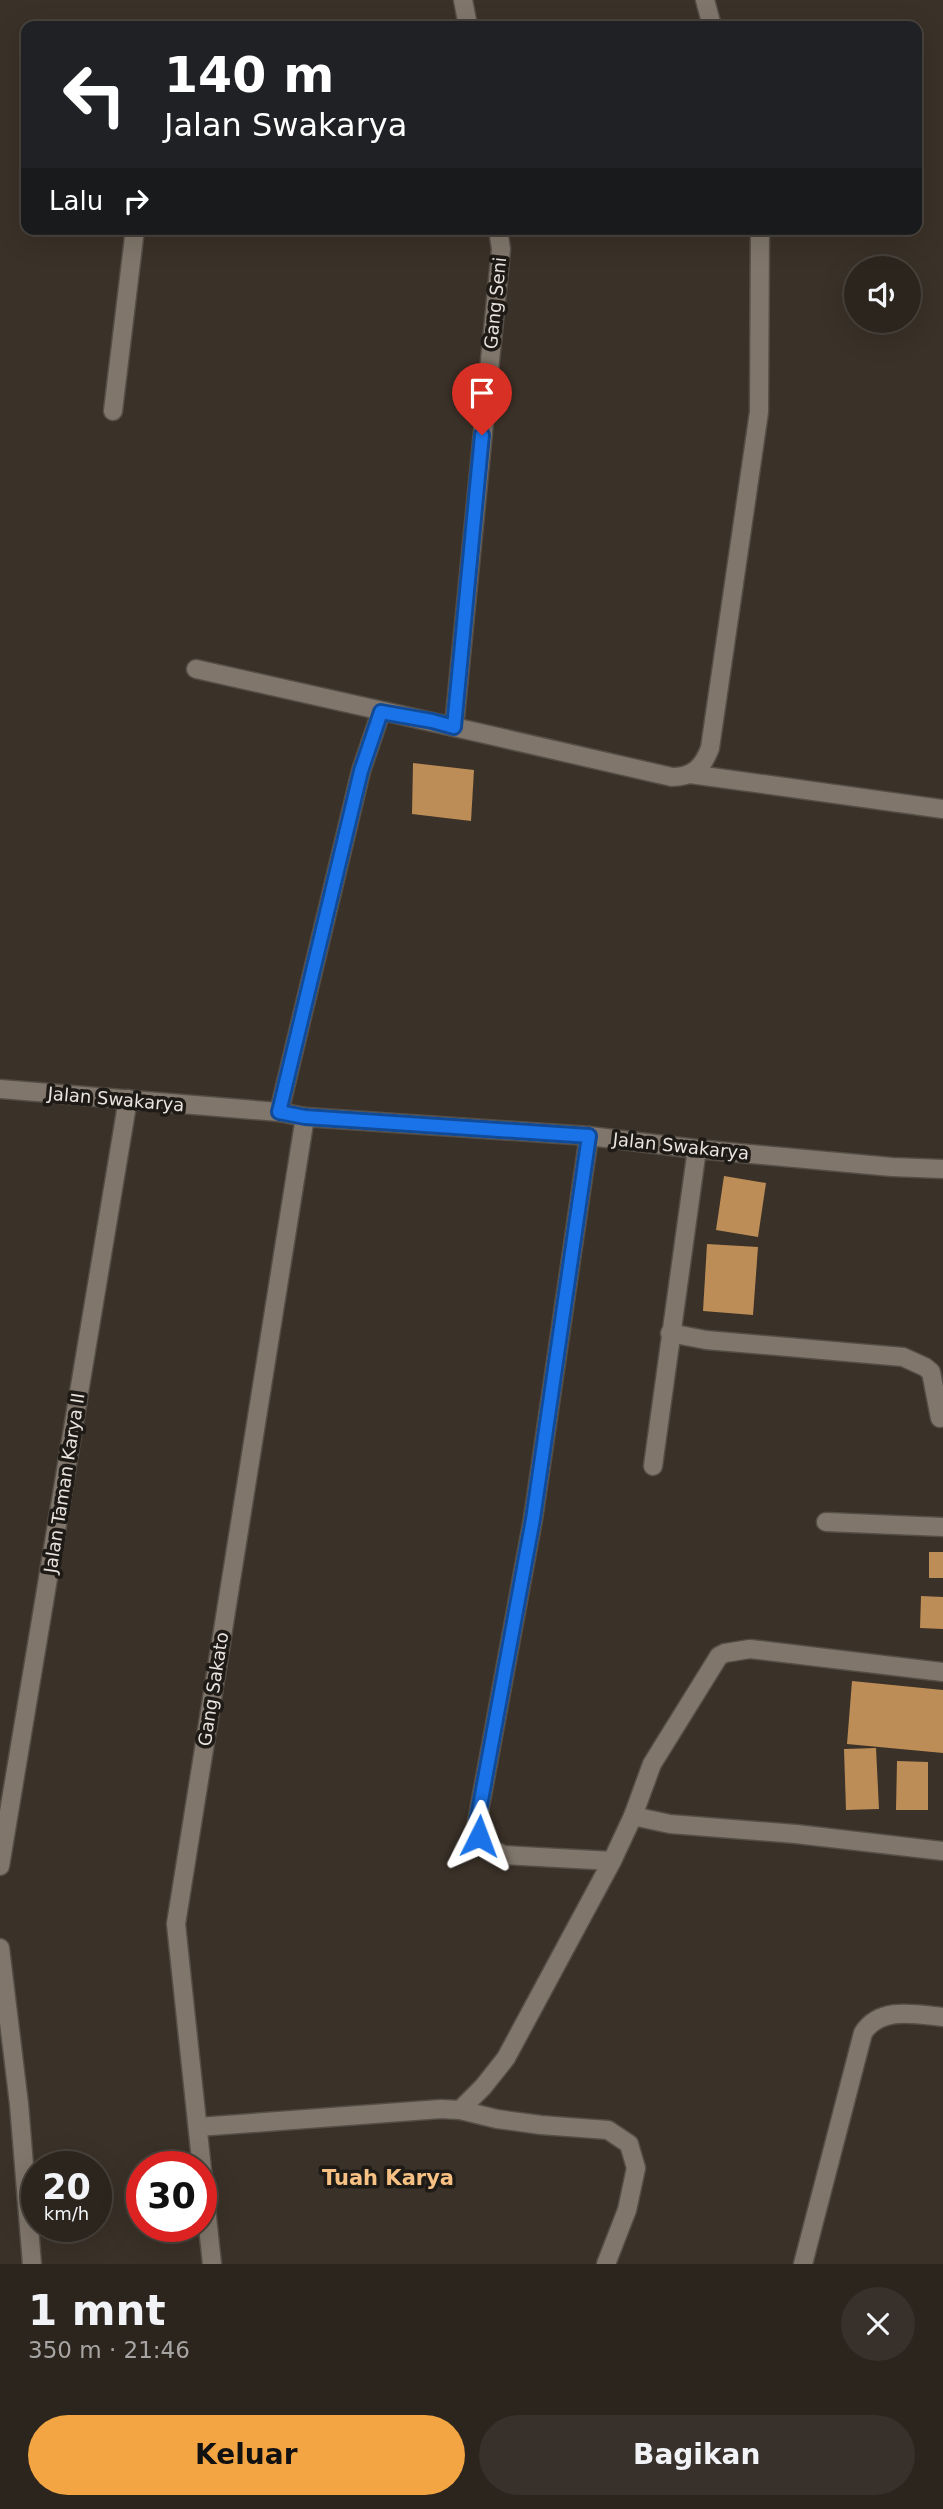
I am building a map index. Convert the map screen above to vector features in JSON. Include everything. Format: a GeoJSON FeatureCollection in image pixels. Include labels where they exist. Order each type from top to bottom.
{"type":"FeatureCollection","features":[{"type":"Feature","properties":{"kind":"street"},"geometry":{"type":"LineString","coordinates":[[463,0],[467,21]]}},
{"type":"Feature","properties":{"kind":"street"},"geometry":{"type":"LineString","coordinates":[[705,0],[711,21]]}},
{"type":"Feature","properties":{"kind":"street"},"geometry":{"type":"LineString","coordinates":[[113,411],[134,235]]}},
{"type":"Feature","properties":{"kind":"street","name":"Gang Seni"},"geometry":{"type":"LineString","coordinates":[[454,727],[501,249],[499,235]]}},
{"type":"Feature","properties":{"kind":"street"},"geometry":{"type":"LineString","coordinates":[[690,774],[700,767],[710,748],[760,412],[760,235]]}},
{"type":"Feature","properties":{"kind":"street"},"geometry":{"type":"LineString","coordinates":[[196,669],[672,776],[690,774],[943,809]]}},
{"type":"Feature","properties":{"kind":"street"},"geometry":{"type":"LineString","coordinates":[[279,1112],[361,771],[381,712]]}},
{"type":"Feature","properties":{"kind":"street","name":"Jalan Swakarya"},"geometry":{"type":"LineString","coordinates":[[0,1089],[279,1112],[305,1117],[589,1136],[697,1149],[892,1167],[943,1169]]}},
{"type":"Feature","properties":{"kind":"street","name":"Jalan Taman Karya II"},"geometry":{"type":"LineString","coordinates":[[0,1866],[128,1099]]}},
{"type":"Feature","properties":{"kind":"street","name":"Gang Sakato"},"geometry":{"type":"LineString","coordinates":[[212,2264],[176,1924],[305,1117]]}},
{"type":"Feature","properties":{"kind":"street"},"geometry":{"type":"LineString","coordinates":[[589,1136],[533,1519],[477,1822],[479,1836],[483,1842],[493,1851],[504,1855],[612,1861]]}},
{"type":"Feature","properties":{"kind":"street"},"geometry":{"type":"LineString","coordinates":[[653,1466],[697,1149]]}},
{"type":"Feature","properties":{"kind":"street"},"geometry":{"type":"LineString","coordinates":[[670,1333],[706,1340],[903,1357],[925,1367],[930,1373],[940,1418]]}},
{"type":"Feature","properties":{"kind":"street"},"geometry":{"type":"LineString","coordinates":[[827,1521],[943,1527]]}},
{"type":"Feature","properties":{"kind":"street"},"geometry":{"type":"LineString","coordinates":[[460,2110],[506,2058],[612,1861],[633,1816],[652,1764],[719,1656],[750,1649],[943,1672]]}},
{"type":"Feature","properties":{"kind":"street"},"geometry":{"type":"LineString","coordinates":[[633,1816],[670,1824],[796,1834],[943,1852]]}},
{"type":"Feature","properties":{"kind":"street"},"geometry":{"type":"LineString","coordinates":[[0,1948],[19,2104],[32,2264]]}},
{"type":"Feature","properties":{"kind":"street"},"geometry":{"type":"LineString","coordinates":[[803,2264],[863,2033],[869,2023],[881,2016],[916,2014],[943,2017]]}},
{"type":"Feature","properties":{"kind":"street"},"geometry":{"type":"LineString","coordinates":[[198,2127],[415,2110],[460,2110],[497,2119],[541,2125],[608,2130],[629,2144],[636,2168],[627,2210],[606,2264]]}},
{"type":"Feature","properties":{"kind":"building"},"geometry":{"type":"Polygon","coordinates":[[[413,763],[474,770],[471,821],[412,814],[413,763]]]}},
{"type":"Feature","properties":{"kind":"building"},"geometry":{"type":"Polygon","coordinates":[[[724,1176],[766,1183],[758,1237],[716,1230],[724,1176]]]}},
{"type":"Feature","properties":{"kind":"building"},"geometry":{"type":"Polygon","coordinates":[[[707,1244],[758,1247],[753,1315],[703,1311],[707,1244]]]}},
{"type":"Feature","properties":{"kind":"building"},"geometry":{"type":"Polygon","coordinates":[[[929,1552],[943,1552],[943,1578],[929,1578],[929,1552]]]}},
{"type":"Feature","properties":{"kind":"building"},"geometry":{"type":"Polygon","coordinates":[[[921,1596],[943,1597],[943,1629],[920,1628],[921,1596]]]}},
{"type":"Feature","properties":{"kind":"building"},"geometry":{"type":"Polygon","coordinates":[[[852,1681],[943,1690],[943,1753],[847,1744],[852,1681]]]}},
{"type":"Feature","properties":{"kind":"building"},"geometry":{"type":"Polygon","coordinates":[[[876,1748],[879,1809],[846,1810],[844,1749],[876,1748]]]}},
{"type":"Feature","properties":{"kind":"building"},"geometry":{"type":"Polygon","coordinates":[[[897,1761],[928,1762],[928,1810],[896,1810],[897,1761]]]}},
{"type":"Feature","properties":{"kind":"district","name":"Tuah Karya"},"geometry":{"type":"Point","coordinates":[388,2178]}},
{"type":"Feature","properties":{"kind":"route"},"geometry":{"type":"LineString","coordinates":[[479,1836],[477,1822],[533,1519],[589,1136],[305,1117],[279,1112],[361,771],[381,712],[454,727],[482,435]]}}]}
